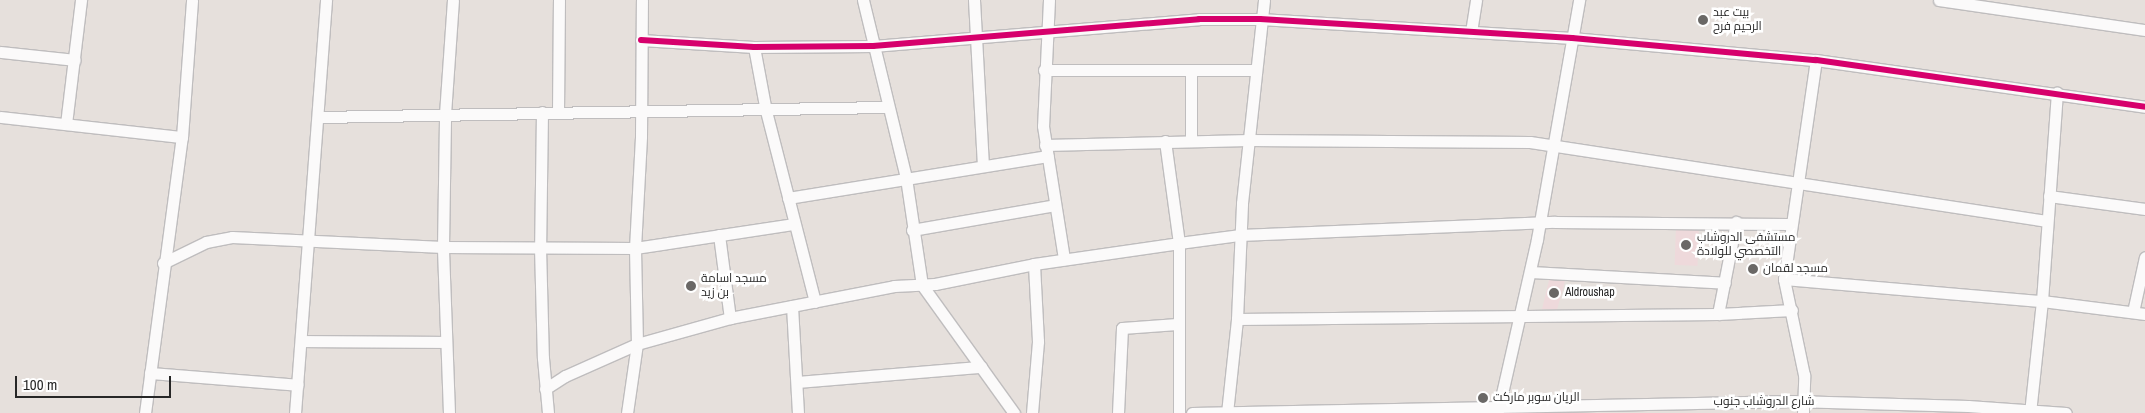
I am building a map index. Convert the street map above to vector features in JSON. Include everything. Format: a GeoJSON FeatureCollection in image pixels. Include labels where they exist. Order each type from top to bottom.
{"type":"FeatureCollection","features":[{"type":"Feature","properties":{"kind":"street"},"geometry":{"type":"LineString","coordinates":[[66,124],[81,0]]}},
{"type":"Feature","properties":{"kind":"street"},"geometry":{"type":"LineString","coordinates":[[145,413],[163,263],[182,137],[192,0]]}},
{"type":"Feature","properties":{"kind":"street"},"geometry":{"type":"LineString","coordinates":[[295,413],[326,0]]}},
{"type":"Feature","properties":{"kind":"street"},"geometry":{"type":"LineString","coordinates":[[449,413],[443,247],[445,114],[454,0]]}},
{"type":"Feature","properties":{"kind":"street"},"geometry":{"type":"LineString","coordinates":[[558,112],[559,0]]}},
{"type":"Feature","properties":{"kind":"street"},"geometry":{"type":"LineString","coordinates":[[627,413],[637,344],[635,248],[641,111],[642,0]]}},
{"type":"Feature","properties":{"kind":"street"},"geometry":{"type":"LineString","coordinates":[[863,0],[887,107],[906,178],[912,230],[922,285],[1014,413]]}},
{"type":"Feature","properties":{"kind":"street"},"geometry":{"type":"LineString","coordinates":[[974,0],[974,39],[983,166]]}},
{"type":"Feature","properties":{"kind":"street"},"geometry":{"type":"LineString","coordinates":[[1049,0],[1044,70],[1045,145],[1064,259]]}},
{"type":"Feature","properties":{"kind":"street"},"geometry":{"type":"LineString","coordinates":[[1227,413],[1236,319],[1240,235],[1260,19],[1264,0]]}},
{"type":"Feature","properties":{"kind":"street"},"geometry":{"type":"LineString","coordinates":[[1471,32],[1476,0]]}},
{"type":"Feature","properties":{"kind":"street"},"geometry":{"type":"LineString","coordinates":[[1498,409],[1521,315],[1540,222],[1579,0]]}},
{"type":"Feature","properties":{"kind":"street"},"geometry":{"type":"LineString","coordinates":[[1938,0],[2145,30]]}},
{"type":"Feature","properties":{"kind":"street"},"geometry":{"type":"LineString","coordinates":[[641,40],[754,47],[873,46],[1199,19],[1260,19],[1572,38],[1816,60],[2145,107]]}},
{"type":"Feature","properties":{"kind":"street"},"geometry":{"type":"LineString","coordinates":[[754,47],[766,111],[815,302]]}},
{"type":"Feature","properties":{"kind":"street"},"geometry":{"type":"LineString","coordinates":[[0,52],[75,60]]}},
{"type":"Feature","properties":{"kind":"street"},"geometry":{"type":"LineString","coordinates":[[1803,407],[1804,375],[1792,310],[1784,279],[1796,182],[1816,60]]}},
{"type":"Feature","properties":{"kind":"street"},"geometry":{"type":"LineString","coordinates":[[1044,70],[1256,70]]}},
{"type":"Feature","properties":{"kind":"street"},"geometry":{"type":"LineString","coordinates":[[1191,70],[1191,141]]}},
{"type":"Feature","properties":{"kind":"street"},"geometry":{"type":"LineString","coordinates":[[2031,411],[2042,301],[2057,93]]}},
{"type":"Feature","properties":{"kind":"street"},"geometry":{"type":"LineString","coordinates":[[318,117],[542,112],[766,111],[887,107]]}},
{"type":"Feature","properties":{"kind":"street"},"geometry":{"type":"LineString","coordinates":[[542,112],[540,247],[545,389],[548,413]]}},
{"type":"Feature","properties":{"kind":"street"},"geometry":{"type":"LineString","coordinates":[[0,117],[182,137]]}},
{"type":"Feature","properties":{"kind":"street"},"geometry":{"type":"LineString","coordinates":[[1045,145],[1249,140],[1506,141],[1554,146],[2047,221]]}},
{"type":"Feature","properties":{"kind":"street"},"geometry":{"type":"LineString","coordinates":[[1165,141],[1179,243],[1177,324],[1179,413]]}},
{"type":"Feature","properties":{"kind":"street"},"geometry":{"type":"LineString","coordinates":[[788,198],[1048,156]]}},
{"type":"Feature","properties":{"kind":"street"},"geometry":{"type":"LineString","coordinates":[[2049,196],[2145,209]]}},
{"type":"Feature","properties":{"kind":"street"},"geometry":{"type":"LineString","coordinates":[[912,230],[1055,205]]}},
{"type":"Feature","properties":{"kind":"street"},"geometry":{"type":"LineString","coordinates":[[545,389],[565,376],[637,344],[730,318],[894,286],[922,285],[1064,259],[1179,243],[1240,235],[1540,222],[1736,222],[1790,224]]}},
{"type":"Feature","properties":{"kind":"street"},"geometry":{"type":"LineString","coordinates":[[1718,314],[1736,222]]}},
{"type":"Feature","properties":{"kind":"street"},"geometry":{"type":"LineString","coordinates":[[163,263],[206,242],[232,237],[443,247],[635,248],[794,224]]}},
{"type":"Feature","properties":{"kind":"street"},"geometry":{"type":"LineString","coordinates":[[719,235],[730,318]]}},
{"type":"Feature","properties":{"kind":"street"},"geometry":{"type":"LineString","coordinates":[[2133,312],[2145,257]]}},
{"type":"Feature","properties":{"kind":"street"},"geometry":{"type":"LineString","coordinates":[[1032,413],[1038,341],[1034,264]]}},
{"type":"Feature","properties":{"kind":"street"},"geometry":{"type":"LineString","coordinates":[[1530,272],[1725,283]]}},
{"type":"Feature","properties":{"kind":"street"},"geometry":{"type":"LineString","coordinates":[[1784,279],[2042,301],[2145,314]]}},
{"type":"Feature","properties":{"kind":"street"},"geometry":{"type":"LineString","coordinates":[[792,306],[798,413]]}},
{"type":"Feature","properties":{"kind":"street"},"geometry":{"type":"LineString","coordinates":[[1236,319],[1718,314],[1792,310]]}},
{"type":"Feature","properties":{"kind":"street"},"geometry":{"type":"LineString","coordinates":[[1118,413],[1122,328],[1177,324]]}},
{"type":"Feature","properties":{"kind":"street"},"geometry":{"type":"LineString","coordinates":[[301,341],[445,342]]}},
{"type":"Feature","properties":{"kind":"street"},"geometry":{"type":"LineString","coordinates":[[797,382],[981,367]]}},
{"type":"Feature","properties":{"kind":"street"},"geometry":{"type":"LineString","coordinates":[[150,373],[298,385]]}},
{"type":"Feature","properties":{"kind":"street","name":"شارع الدروشاب جنوب"},"geometry":{"type":"LineString","coordinates":[[1192,413],[1803,407],[2066,413]]}},
{"type":"Feature","properties":{"kind":"shaded area","name":"مستشفى الدروشاب التخصصي للولادة"},"geometry":{"type":"Polygon","coordinates":[[[1676,224],[1699,225],[1698,266],[1675,265],[1676,224]]]}},
{"type":"Feature","properties":{"kind":"shaded area","name":"Aldroushap"},"geometry":{"type":"Polygon","coordinates":[[[1550,276],[1566,277],[1557,310],[1542,309],[1550,276]]]}},
{"type":"Feature","properties":{"kind":"cycle path"},"geometry":{"type":"LineString","coordinates":[[641,40],[754,47],[873,46],[1199,19],[1260,19],[1572,38],[1816,60],[2145,107]]}},
{"type":"Feature","properties":{"kind":"place","name":"بيت عبد الرحيم فرح"},"geometry":{"type":"Point","coordinates":[1703,20]}},
{"type":"Feature","properties":{"kind":"place","name":"مستشفى الدروشاب التخصصي للولادة"},"geometry":{"type":"Point","coordinates":[1686,245]}},
{"type":"Feature","properties":{"kind":"place","name":"مسجد لقمان"},"geometry":{"type":"Point","coordinates":[1753,269]}},
{"type":"Feature","properties":{"kind":"place","name":"مسجد اسامة بن زيد"},"geometry":{"type":"Point","coordinates":[691,286]}},
{"type":"Feature","properties":{"kind":"place","name":"Aldroushap"},"geometry":{"type":"Point","coordinates":[1554,293]}},
{"type":"Feature","properties":{"kind":"place","name":"الريان سوبر ماركت"},"geometry":{"type":"Point","coordinates":[1483,398]}}]}
